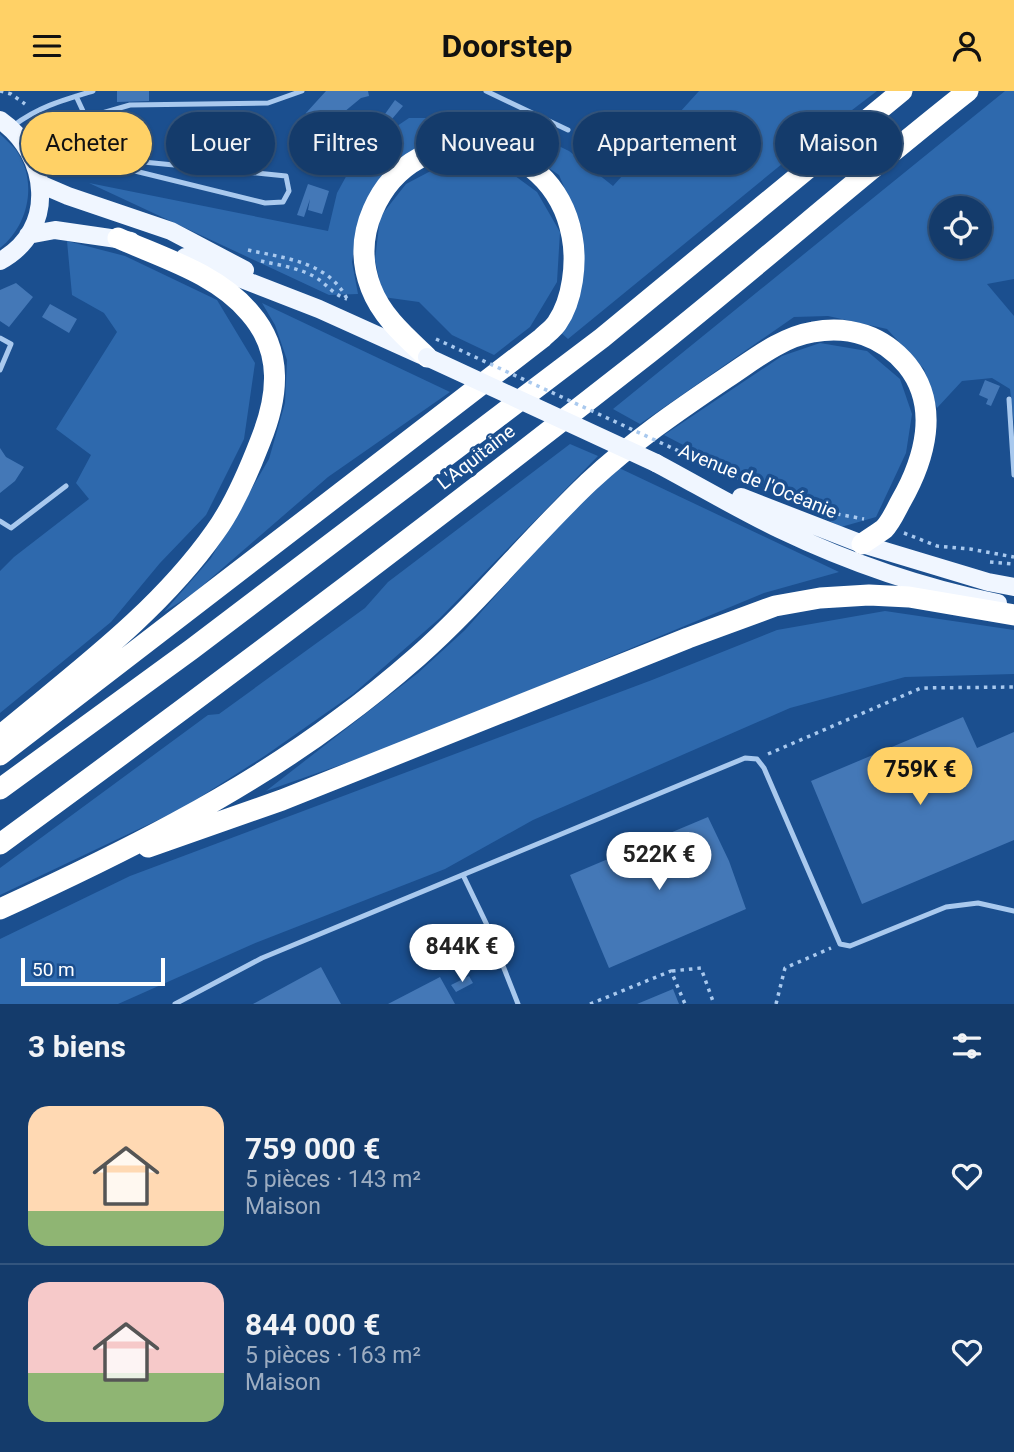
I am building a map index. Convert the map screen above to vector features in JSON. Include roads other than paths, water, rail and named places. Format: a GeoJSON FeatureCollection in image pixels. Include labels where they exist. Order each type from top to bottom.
{"type":"FeatureCollection","features":[{"type":"Feature","properties":{"kind":"highway","name":"L'Aquitaine"},"geometry":{"type":"LineString","coordinates":[[0,789],[192,649],[602,338],[902,91]]}},
{"type":"Feature","properties":{"kind":"highway","name":"L'Aquitaine"},"geometry":{"type":"LineString","coordinates":[[0,844],[210,690],[651,351],[968,91]]}},
{"type":"Feature","properties":{"kind":"highway"},"geometry":{"type":"LineString","coordinates":[[0,755],[542,338],[557,323],[570,288],[574,245],[570,225],[554,189],[527,162],[505,152],[461,146],[428,154],[394,178],[380,195],[370,217],[364,236],[364,262],[371,289],[391,323],[432,348]]}},
{"type":"Feature","properties":{"kind":"highway"},"geometry":{"type":"LineString","coordinates":[[0,736],[145,613],[217,531],[236,496],[269,420],[276,392],[272,360],[264,331],[236,298],[205,277],[118,238]]}},
{"type":"Feature","properties":{"kind":"highway"},"geometry":{"type":"LineString","coordinates":[[0,909],[90,868],[260,775],[340,719],[418,656],[589,483],[656,424],[786,341],[810,332],[837,329],[861,333],[881,341],[910,368],[920,385],[926,406],[927,432],[915,473],[886,527],[862,544]]}},
{"type":"Feature","properties":{"kind":"highway"},"geometry":{"type":"LineString","coordinates":[[90,868],[282,800],[775,606],[820,598],[869,595],[909,597],[1014,615]]}},
{"type":"Feature","properties":{"kind":"main road"},"geometry":{"type":"LineString","coordinates":[[5,123],[21,137]]}},
{"type":"Feature","properties":{"kind":"main road"},"geometry":{"type":"LineString","coordinates":[[0,261],[9,256],[28,235],[36,219],[40,202],[38,175]]}},
{"type":"Feature","properties":{"kind":"main road"},"geometry":{"type":"LineString","coordinates":[[40,184],[171,231],[319,309]]}},
{"type":"Feature","properties":{"kind":"main road"},"geometry":{"type":"LineString","coordinates":[[28,235],[55,230],[118,238],[160,248],[319,309],[432,348],[656,463]]}},
{"type":"Feature","properties":{"kind":"main road","name":"Avenue de l'Océanie"},"geometry":{"type":"LineString","coordinates":[[656,463],[862,544],[988,582],[1014,587]]}},
{"type":"Feature","properties":{"kind":"main road","name":"Avenue de l'Océanie"},"geometry":{"type":"LineString","coordinates":[[656,463],[780,530],[850,558],[926,585],[1014,606]]}},
{"type":"Feature","properties":{"kind":"lane"},"geometry":{"type":"LineString","coordinates":[[5,123],[93,91]]}},
{"type":"Feature","properties":{"kind":"lane"},"geometry":{"type":"LineString","coordinates":[[106,112],[130,105],[268,103],[302,91]]}},
{"type":"Feature","properties":{"kind":"lane"},"geometry":{"type":"LineString","coordinates":[[486,91],[568,130]]}},
{"type":"Feature","properties":{"kind":"lane"},"geometry":{"type":"LineString","coordinates":[[76,96],[85,112]]}},
{"type":"Feature","properties":{"kind":"lane"},"geometry":{"type":"LineString","coordinates":[[103,154],[133,161],[286,176],[289,191],[283,202],[265,203],[135,171],[103,154]]}},
{"type":"Feature","properties":{"kind":"lane"},"geometry":{"type":"LineString","coordinates":[[0,338],[11,344],[0,370]]}},
{"type":"Feature","properties":{"kind":"lane"},"geometry":{"type":"LineString","coordinates":[[1009,400],[1014,475]]}},
{"type":"Feature","properties":{"kind":"lane"},"geometry":{"type":"LineString","coordinates":[[0,521],[11,528],[66,486]]}},
{"type":"Feature","properties":{"kind":"lane"},"geometry":{"type":"LineString","coordinates":[[175,1004],[262,958],[745,758],[757,759],[764,768],[840,944],[850,946],[946,907],[978,903],[1014,911]]}},
{"type":"Feature","properties":{"kind":"lane"},"geometry":{"type":"LineString","coordinates":[[463,875],[487,925],[518,1004]]}}]}
